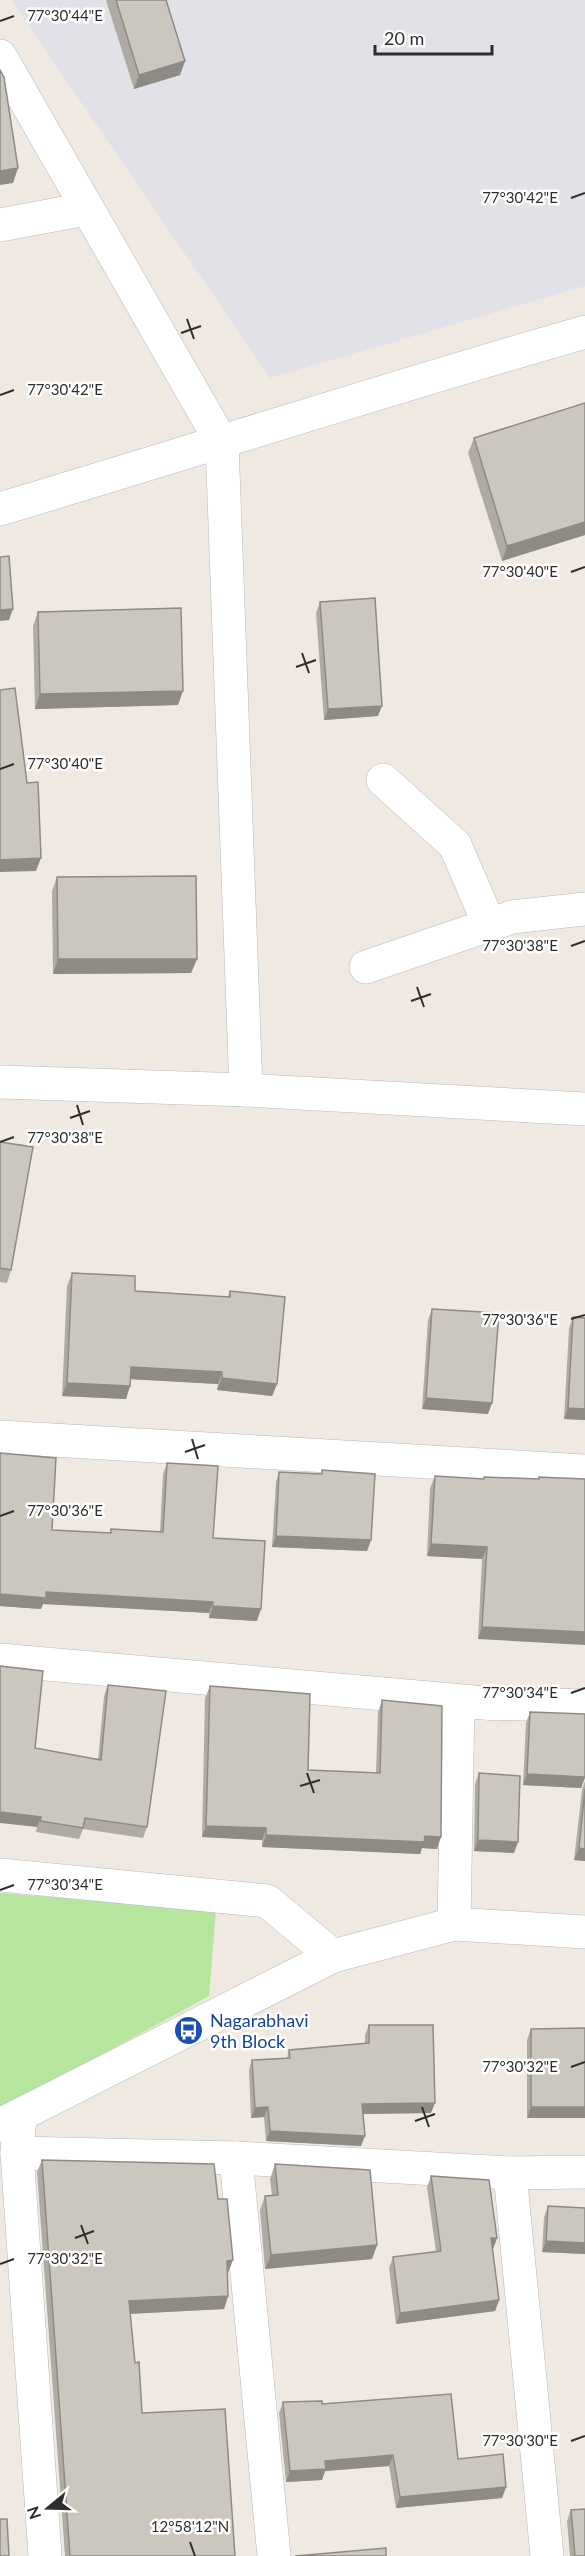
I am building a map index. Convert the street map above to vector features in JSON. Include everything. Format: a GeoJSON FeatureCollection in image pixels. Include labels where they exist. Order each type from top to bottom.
{"type":"FeatureCollection","features":[{"type":"Feature","properties":{"kind":"street"},"geometry":{"type":"LineString","coordinates":[[0,56],[222,443],[246,1090]]}},
{"type":"Feature","properties":{"kind":"street"},"geometry":{"type":"LineString","coordinates":[[0,225],[86,209]]}},
{"type":"Feature","properties":{"kind":"street"},"geometry":{"type":"LineString","coordinates":[[0,509],[222,443],[423,378],[585,332]]}},
{"type":"Feature","properties":{"kind":"street"},"geometry":{"type":"LineString","coordinates":[[383,780],[454,845],[489,924]]}},
{"type":"Feature","properties":{"kind":"street"},"geometry":{"type":"LineString","coordinates":[[366,967],[512,916],[585,909]]}},
{"type":"Feature","properties":{"kind":"street"},"geometry":{"type":"LineString","coordinates":[[0,1082],[246,1090],[585,1108]]}},
{"type":"Feature","properties":{"kind":"street"},"geometry":{"type":"LineString","coordinates":[[0,1437],[585,1471]]}},
{"type":"Feature","properties":{"kind":"street"},"geometry":{"type":"LineString","coordinates":[[0,1660],[497,1704]]}},
{"type":"Feature","properties":{"kind":"street"},"geometry":{"type":"LineString","coordinates":[[454,1924],[458,1702],[585,1706]]}},
{"type":"Feature","properties":{"kind":"street"},"geometry":{"type":"LineString","coordinates":[[0,1875],[267,1901],[333,1956]]}},
{"type":"Feature","properties":{"kind":"street"},"geometry":{"type":"LineString","coordinates":[[45,2556],[17,2153],[10,2120],[333,1956],[454,1924],[585,1932]]}},
{"type":"Feature","properties":{"kind":"street"},"geometry":{"type":"LineString","coordinates":[[17,2153],[236,2158],[510,2173],[585,2172]]}},
{"type":"Feature","properties":{"kind":"street"},"geometry":{"type":"LineString","coordinates":[[236,2158],[274,2556]]}},
{"type":"Feature","properties":{"kind":"street"},"geometry":{"type":"LineString","coordinates":[[510,2173],[547,2556]]}},
{"type":"Feature","properties":{"kind":"shaded area"},"geometry":{"type":"Polygon","coordinates":[[[11,0],[585,0],[585,286],[270,378],[11,0]]]}},
{"type":"Feature","properties":{"kind":"green space"},"geometry":{"type":"Polygon","coordinates":[[[0,1893],[216,1910],[209,1996],[35,2091],[0,2106],[0,1893]]]}},
{"type":"Feature","properties":{"kind":"building"},"geometry":{"type":"Polygon","coordinates":[[[116,0],[166,0],[185,61],[139,75],[116,0]]]}},
{"type":"Feature","properties":{"kind":"building"},"geometry":{"type":"Polygon","coordinates":[[[0,70],[4,77],[18,168],[0,171],[0,70]]]}},
{"type":"Feature","properties":{"kind":"building"},"geometry":{"type":"Polygon","coordinates":[[[585,403],[585,522],[507,546],[474,438],[585,403]]]}},
{"type":"Feature","properties":{"kind":"building"},"geometry":{"type":"Polygon","coordinates":[[[9,556],[13,609],[0,610],[0,557],[9,556]]]}},
{"type":"Feature","properties":{"kind":"building"},"geometry":{"type":"Polygon","coordinates":[[[375,598],[382,706],[328,709],[320,602],[375,598]]]}},
{"type":"Feature","properties":{"kind":"building"},"geometry":{"type":"Polygon","coordinates":[[[181,608],[183,691],[40,694],[38,612],[181,608]]]}},
{"type":"Feature","properties":{"kind":"building"},"geometry":{"type":"Polygon","coordinates":[[[15,688],[27,783],[38,782],[41,858],[0,860],[0,690],[15,688]]]}},
{"type":"Feature","properties":{"kind":"building"},"geometry":{"type":"Polygon","coordinates":[[[196,876],[197,959],[58,959],[57,877],[196,876]]]}},
{"type":"Feature","properties":{"kind":"building"},"geometry":{"type":"Polygon","coordinates":[[[0,1142],[33,1147],[11,1270],[0,1268],[0,1142]]]}},
{"type":"Feature","properties":{"kind":"building"},"geometry":{"type":"Polygon","coordinates":[[[72,1273],[135,1276],[135,1291],[230,1297],[230,1291],[285,1297],[277,1384],[222,1378],[222,1372],[131,1367],[130,1386],[67,1383],[72,1273]]]}},
{"type":"Feature","properties":{"kind":"building"},"geometry":{"type":"Polygon","coordinates":[[[432,1309],[499,1313],[492,1403],[426,1398],[432,1309]]]}},
{"type":"Feature","properties":{"kind":"building"},"geometry":{"type":"Polygon","coordinates":[[[573,1317],[585,1318],[585,1409],[568,1408],[573,1317]]]}},
{"type":"Feature","properties":{"kind":"building"},"geometry":{"type":"Polygon","coordinates":[[[0,1453],[56,1458],[52,1530],[111,1533],[111,1529],[163,1532],[167,1463],[218,1466],[213,1538],[265,1541],[261,1609],[213,1606],[213,1602],[46,1592],[46,1598],[0,1594],[0,1453]]]}},
{"type":"Feature","properties":{"kind":"building"},"geometry":{"type":"Polygon","coordinates":[[[322,1470],[375,1474],[371,1540],[276,1536],[279,1472],[322,1474],[322,1470]]]}},
{"type":"Feature","properties":{"kind":"building"},"geometry":{"type":"Polygon","coordinates":[[[435,1476],[484,1479],[484,1477],[539,1479],[539,1477],[585,1479],[585,1632],[482,1627],[487,1547],[431,1544],[435,1476]]]}},
{"type":"Feature","properties":{"kind":"building"},"geometry":{"type":"Polygon","coordinates":[[[0,1666],[43,1671],[35,1748],[101,1760],[108,1685],[166,1691],[147,1827],[85,1818],[83,1828],[40,1821],[41,1817],[0,1812],[0,1666]]]}},
{"type":"Feature","properties":{"kind":"building"},"geometry":{"type":"Polygon","coordinates":[[[210,1686],[310,1694],[308,1770],[380,1773],[382,1700],[442,1706],[441,1837],[425,1836],[424,1842],[266,1835],[266,1828],[206,1826],[210,1686]]]}},
{"type":"Feature","properties":{"kind":"building"},"geometry":{"type":"Polygon","coordinates":[[[530,1712],[585,1714],[585,1777],[527,1774],[530,1712]]]}},
{"type":"Feature","properties":{"kind":"building"},"geometry":{"type":"Polygon","coordinates":[[[479,1773],[520,1776],[518,1842],[478,1840],[479,1773]]]}},
{"type":"Feature","properties":{"kind":"building"},"geometry":{"type":"Polygon","coordinates":[[[585,1789],[585,1849],[579,1848],[585,1789]]]}},
{"type":"Feature","properties":{"kind":"building"},"geometry":{"type":"Polygon","coordinates":[[[369,2025],[433,2025],[435,2103],[362,2104],[365,2136],[270,2131],[268,2107],[255,2108],[252,2060],[290,2058],[289,2050],[369,2043],[369,2025]]]}},
{"type":"Feature","properties":{"kind":"building"},"geometry":{"type":"Polygon","coordinates":[[[585,2028],[585,2107],[531,2107],[531,2029],[585,2028]]]}},
{"type":"Feature","properties":{"kind":"building"},"geometry":{"type":"Polygon","coordinates":[[[42,2160],[214,2164],[218,2199],[227,2199],[233,2260],[227,2261],[228,2296],[129,2301],[135,2363],[139,2362],[142,2413],[225,2409],[235,2556],[70,2556],[42,2160]]]}},
{"type":"Feature","properties":{"kind":"building"},"geometry":{"type":"Polygon","coordinates":[[[275,2164],[370,2170],[377,2245],[271,2255],[265,2196],[278,2195],[275,2164]]]}},
{"type":"Feature","properties":{"kind":"building"},"geometry":{"type":"Polygon","coordinates":[[[431,2176],[489,2180],[497,2238],[491,2238],[499,2300],[400,2313],[393,2257],[441,2251],[431,2176]]]}},
{"type":"Feature","properties":{"kind":"building"},"geometry":{"type":"Polygon","coordinates":[[[548,2206],[585,2208],[585,2243],[546,2241],[548,2206]]]}},
{"type":"Feature","properties":{"kind":"building"},"geometry":{"type":"Polygon","coordinates":[[[451,2394],[458,2459],[503,2454],[506,2487],[400,2497],[393,2455],[325,2461],[326,2469],[290,2471],[283,2402],[322,2401],[322,2404],[451,2394]]]}},
{"type":"Feature","properties":{"kind":"building"},"geometry":{"type":"Polygon","coordinates":[[[585,2509],[585,2556],[575,2556],[571,2510],[585,2509]]]}},
{"type":"Feature","properties":{"kind":"building"},"geometry":{"type":"Polygon","coordinates":[[[0,2519],[7,2519],[9,2556],[0,2556],[0,2519]]]}},
{"type":"Feature","properties":{"kind":"building"},"geometry":{"type":"Polygon","coordinates":[[[386,2548],[386,2556],[295,2556],[386,2548]]]}},
{"type":"Feature","properties":{"kind":"place","name":"Nagarabhavi 9th Block"},"geometry":{"type":"Point","coordinates":[189,2030]}}]}
